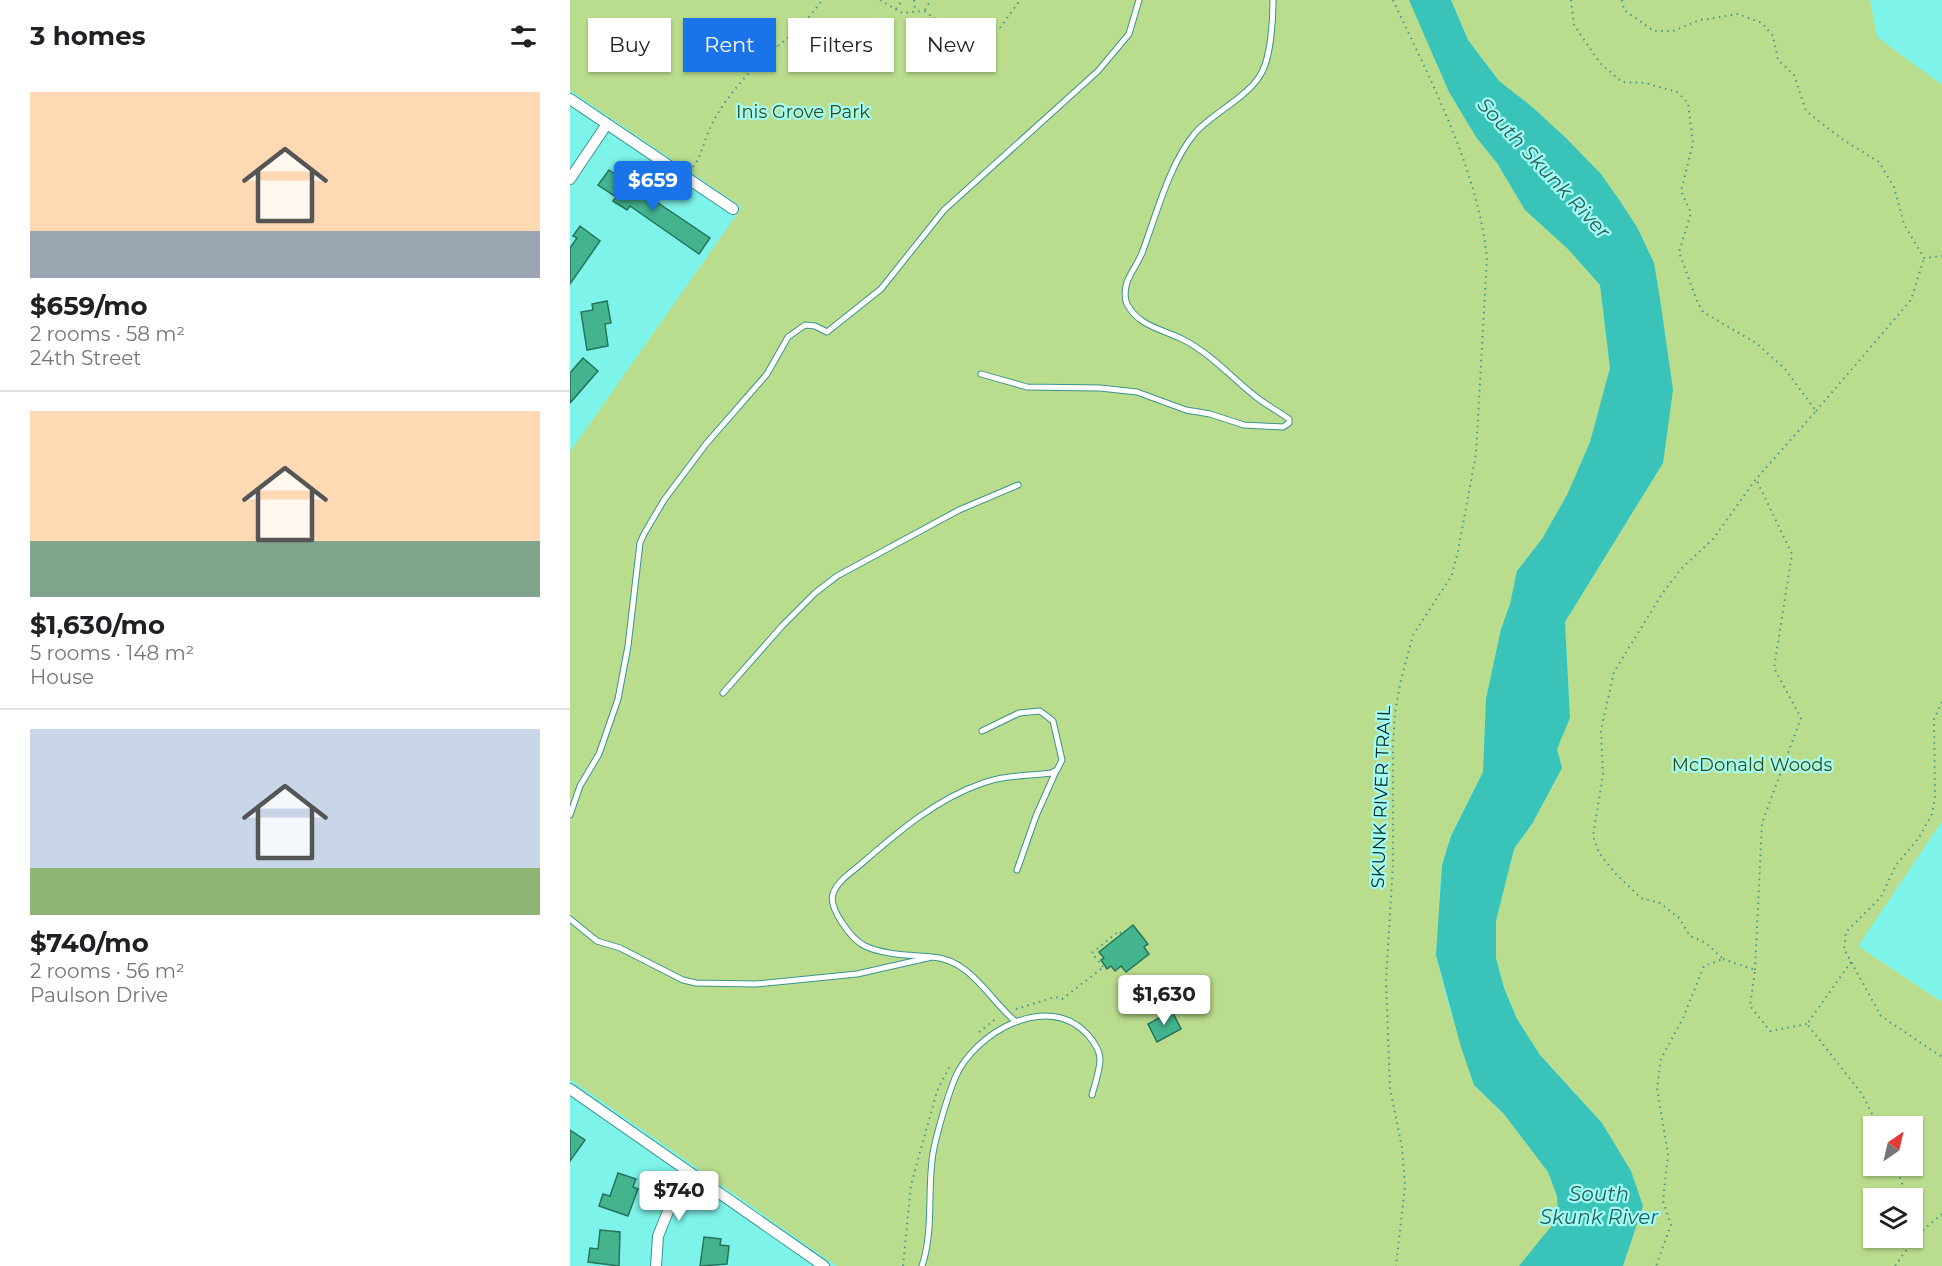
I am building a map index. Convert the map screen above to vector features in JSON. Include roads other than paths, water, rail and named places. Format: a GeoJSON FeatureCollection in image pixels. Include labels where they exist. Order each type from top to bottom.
{"type":"FeatureCollection","features":[{"type":"Feature","properties":{"kind":"street"},"geometry":{"type":"LineString","coordinates":[[570,99],[733,209]]}},
{"type":"Feature","properties":{"kind":"street"},"geometry":{"type":"LineString","coordinates":[[570,179],[607,124]]}},
{"type":"Feature","properties":{"kind":"street"},"geometry":{"type":"LineString","coordinates":[[570,1089],[824,1266]]}},
{"type":"Feature","properties":{"kind":"street"},"geometry":{"type":"LineString","coordinates":[[656,1266],[658,1236],[673,1199],[691,1173]]}},
{"type":"Feature","properties":{"kind":"lane"},"geometry":{"type":"LineString","coordinates":[[570,815],[580,786],[599,754],[618,699],[628,646],[640,543],[664,500],[720,427],[767,374],[788,337],[805,325],[814,326],[826,332],[880,288],[944,210],[1105,64],[1129,34],[1139,0]]}},
{"type":"Feature","properties":{"kind":"lane"},"geometry":{"type":"LineString","coordinates":[[981,374],[1028,387],[1101,388],[1137,392],[1186,410],[1210,414],[1244,425],[1283,427],[1289,423],[1289,419],[1256,397],[1206,354],[1183,339],[1152,328],[1142,321],[1125,299],[1128,281],[1184,148],[1201,128],[1251,86],[1262,72],[1266,62],[1273,0]]}},
{"type":"Feature","properties":{"kind":"lane"},"geometry":{"type":"LineString","coordinates":[[723,693],[769,640],[815,593],[837,576],[959,510],[1018,485]]}},
{"type":"Feature","properties":{"kind":"lane"},"geometry":{"type":"LineString","coordinates":[[982,731],[1019,713],[1040,711],[1047,714],[1053,721],[1062,760],[1036,816],[1017,870]]}},
{"type":"Feature","properties":{"kind":"lane"},"geometry":{"type":"LineString","coordinates":[[1015,1021],[969,973],[944,958],[882,951],[865,946],[856,940],[847,932],[833,905],[832,895],[838,885],[885,843],[934,807],[989,781],[1051,773],[1057,770]]}},
{"type":"Feature","properties":{"kind":"lane"},"geometry":{"type":"LineString","coordinates":[[570,919],[597,940],[620,948],[683,980],[696,983],[756,984],[857,974],[932,957]]}},
{"type":"Feature","properties":{"kind":"lane"},"geometry":{"type":"LineString","coordinates":[[922,1266],[929,1223],[933,1153],[955,1078],[965,1061],[985,1041],[1015,1021],[1050,1016],[1071,1023],[1084,1031],[1097,1045],[1101,1059],[1092,1095]]}},
{"type":"Feature","properties":{"kind":"water","name":"South Skunk River"},"geometry":{"type":"Polygon","coordinates":[[[1409,0],[1451,0],[1468,40],[1499,81],[1530,105],[1601,174],[1637,227],[1654,263],[1673,390],[1663,463],[1565,622],[1570,718],[1557,749],[1562,768],[1532,824],[1514,849],[1496,921],[1496,958],[1504,988],[1517,1019],[1540,1055],[1602,1123],[1631,1171],[1643,1206],[1623,1266],[1519,1266],[1558,1218],[1557,1196],[1548,1172],[1504,1114],[1474,1085],[1461,1047],[1436,955],[1442,865],[1451,836],[1483,772],[1486,699],[1501,629],[1510,604],[1517,571],[1542,539],[1567,495],[1590,442],[1610,368],[1600,285],[1568,249],[1525,210],[1497,163],[1476,137],[1449,92],[1409,0]]]}},
{"type":"Feature","properties":{"kind":"park label","name":"Inis Grove Park"},"geometry":{"type":"Point","coordinates":[803,112]}},
{"type":"Feature","properties":{"kind":"park label","name":"McDonald Woods"},"geometry":{"type":"Point","coordinates":[1752,765]}}]}
